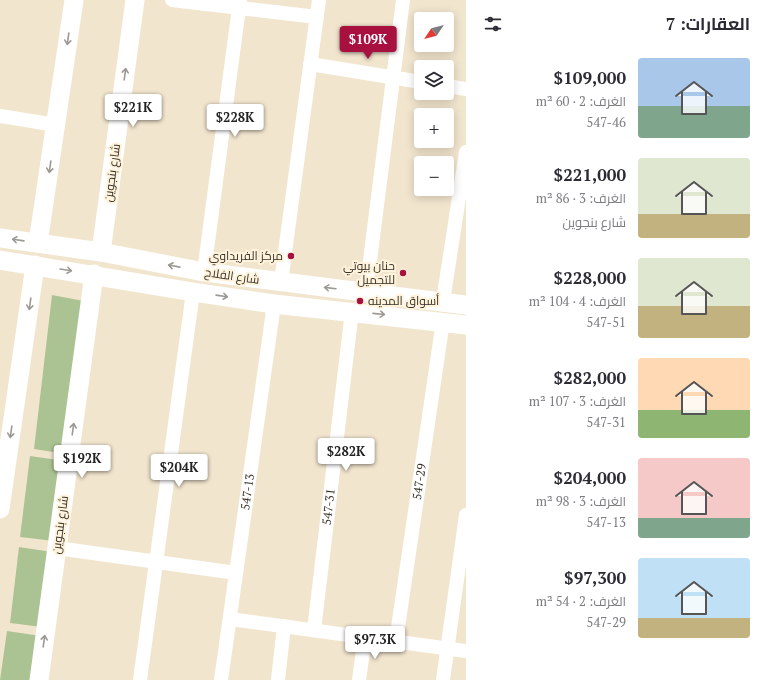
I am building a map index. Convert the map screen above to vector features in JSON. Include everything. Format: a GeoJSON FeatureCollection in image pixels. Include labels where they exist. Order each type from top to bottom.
{"type":"FeatureCollection","features":[{"type":"Feature","properties":{"kind":"street"},"geometry":{"type":"LineString","coordinates":[[38,243],[74,0]]}},
{"type":"Feature","properties":{"kind":"street","name":"شارع بنجوين"},"geometry":{"type":"LineString","coordinates":[[101,252],[136,0]]}},
{"type":"Feature","properties":{"kind":"street"},"geometry":{"type":"LineString","coordinates":[[172,0],[239,4],[317,17]]}},
{"type":"Feature","properties":{"kind":"street"},"geometry":{"type":"LineString","coordinates":[[281,282],[319,0]]}},
{"type":"Feature","properties":{"kind":"street"},"geometry":{"type":"LineString","coordinates":[[366,292],[403,0]]}},
{"type":"Feature","properties":{"kind":"street"},"geometry":{"type":"LineString","coordinates":[[204,272],[239,4]]}},
{"type":"Feature","properties":{"kind":"street"},"geometry":{"type":"LineString","coordinates":[[310,64],[414,81]]}},
{"type":"Feature","properties":{"kind":"street"},"geometry":{"type":"LineString","coordinates":[[454,87],[466,89]]}},
{"type":"Feature","properties":{"kind":"street"},"geometry":{"type":"LineString","coordinates":[[0,116],[56,125]]}},
{"type":"Feature","properties":{"kind":"street"},"geometry":{"type":"LineString","coordinates":[[443,301],[464,181],[466,152]]}},
{"type":"Feature","properties":{"kind":"street","name":"شارع الفلاح"},"geometry":{"type":"LineString","coordinates":[[0,238],[101,252],[204,272],[466,305]]}},
{"type":"Feature","properties":{"kind":"street","name":"شارع الفلاح"},"geometry":{"type":"LineString","coordinates":[[0,260],[274,304],[352,311],[466,325]]}},
{"type":"Feature","properties":{"kind":"street"},"geometry":{"type":"LineString","coordinates":[[0,509],[35,265]]}},
{"type":"Feature","properties":{"kind":"street","name":"شارع بنجوين"},"geometry":{"type":"LineString","coordinates":[[39,680],[94,274]]}},
{"type":"Feature","properties":{"kind":"street"},"geometry":{"type":"LineString","coordinates":[[140,680],[193,292]]}},
{"type":"Feature","properties":{"kind":"street","name":"547-13"},"geometry":{"type":"LineString","coordinates":[[221,680],[274,304]]}},
{"type":"Feature","properties":{"kind":"street","name":"547-31"},"geometry":{"type":"LineString","coordinates":[[314,630],[352,311]]}},
{"type":"Feature","properties":{"kind":"street","name":"547-29"},"geometry":{"type":"LineString","coordinates":[[396,642],[443,321]]}},
{"type":"Feature","properties":{"kind":"street"},"geometry":{"type":"LineString","coordinates":[[443,680],[466,515]]}},
{"type":"Feature","properties":{"kind":"street"},"geometry":{"type":"LineString","coordinates":[[57,548],[156,564],[236,574]]}},
{"type":"Feature","properties":{"kind":"street"},"geometry":{"type":"LineString","coordinates":[[230,619],[466,651]]}},
{"type":"Feature","properties":{"kind":"street"},"geometry":{"type":"LineString","coordinates":[[278,680],[284,626]]}},
{"type":"Feature","properties":{"kind":"street"},"geometry":{"type":"LineString","coordinates":[[360,680],[364,637]]}},
{"type":"Feature","properties":{"kind":"green space"},"geometry":{"type":"Polygon","coordinates":[[[52,295],[89,302],[66,454],[34,449],[52,295]]]}},
{"type":"Feature","properties":{"kind":"green space"},"geometry":{"type":"Polygon","coordinates":[[[30,456],[65,461],[54,541],[20,537],[30,456]]]}},
{"type":"Feature","properties":{"kind":"green space"},"geometry":{"type":"Polygon","coordinates":[[[19,547],[52,552],[42,627],[10,623],[19,547]]]}},
{"type":"Feature","properties":{"kind":"green space"},"geometry":{"type":"Polygon","coordinates":[[[7,631],[41,636],[35,680],[0,680],[7,631]]]}},
{"type":"Feature","properties":{"kind":"place","name":"مركز الفريداوي"},"geometry":{"type":"Point","coordinates":[291,256]}},
{"type":"Feature","properties":{"kind":"place","name":"حنان بيوتي للتجميل"},"geometry":{"type":"Point","coordinates":[403,273]}},
{"type":"Feature","properties":{"kind":"place","name":"أسواق المدينه"},"geometry":{"type":"Point","coordinates":[360,301]}}]}
